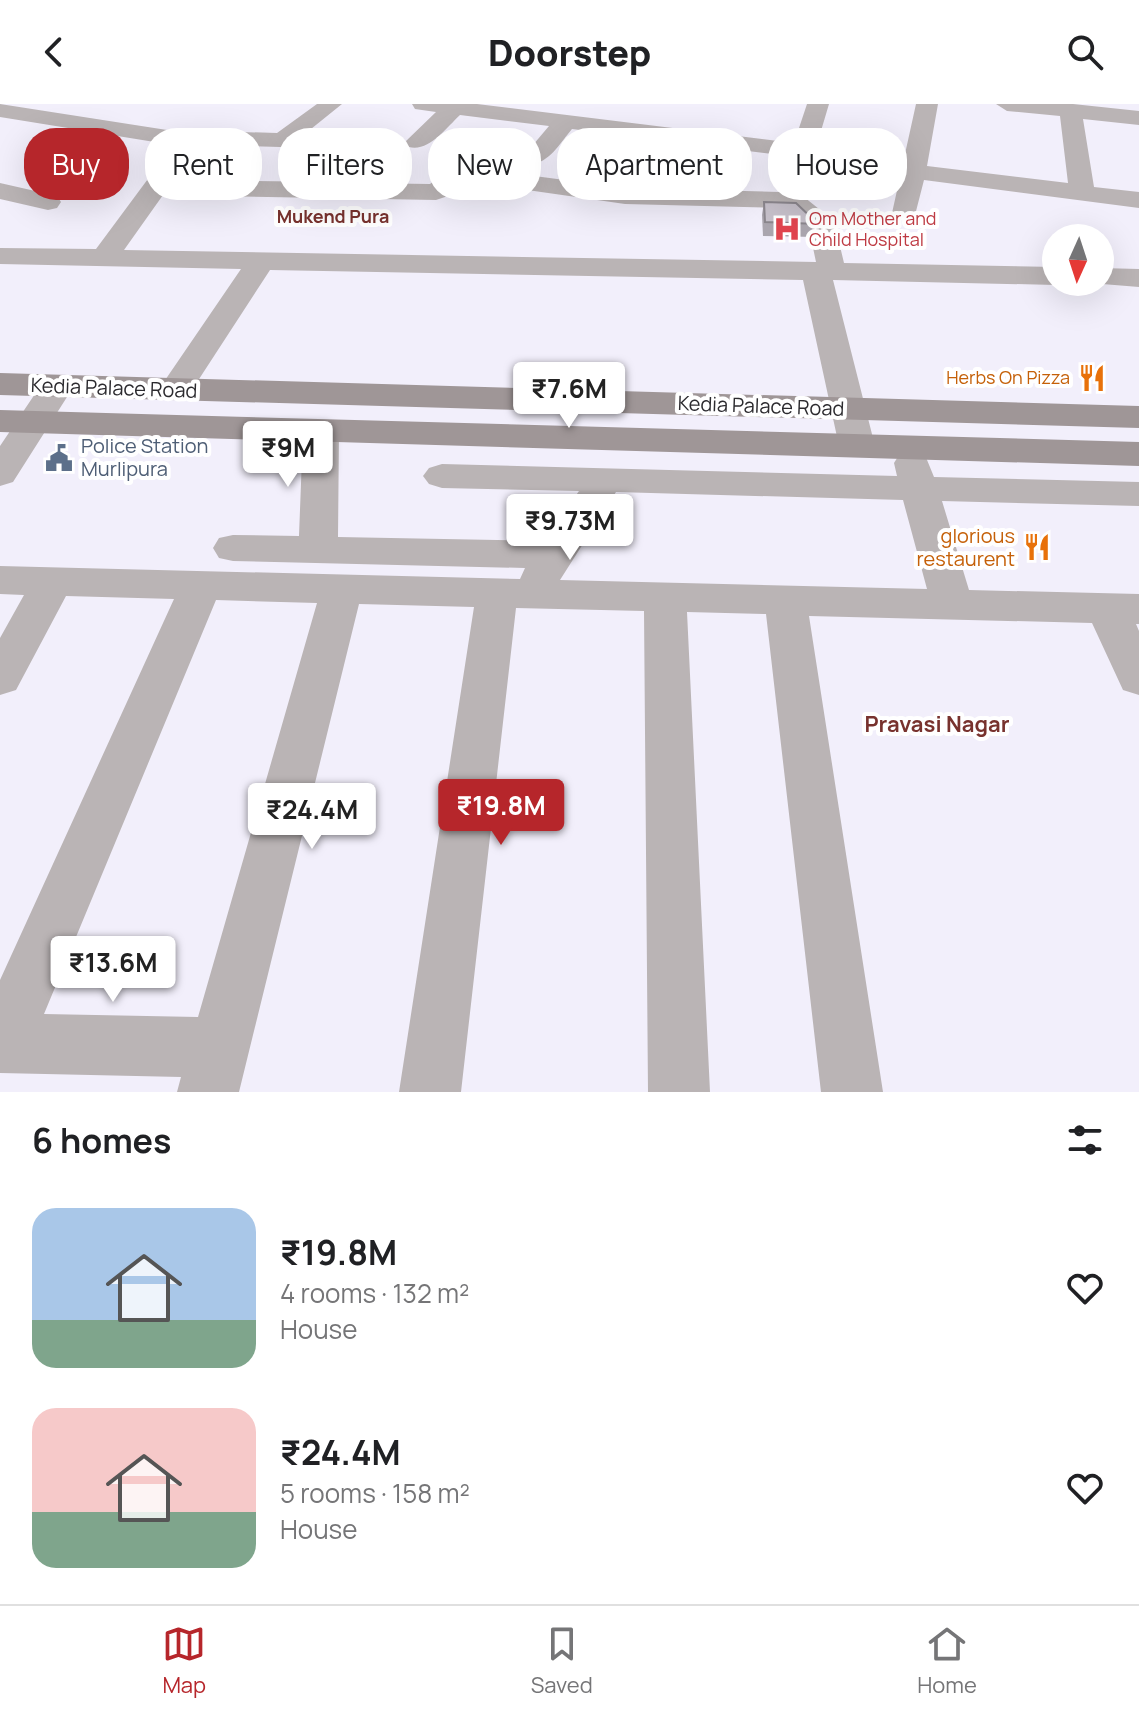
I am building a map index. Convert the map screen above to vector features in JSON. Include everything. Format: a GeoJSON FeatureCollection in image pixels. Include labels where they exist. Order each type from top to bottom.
{"type":"FeatureCollection","features":[{"type":"Feature","properties":{"kind":"street"},"geometry":{"type":"LineString","coordinates":[[299,128],[331,104]]}},
{"type":"Feature","properties":{"kind":"street"},"geometry":{"type":"LineString","coordinates":[[423,104],[616,128]]}},
{"type":"Feature","properties":{"kind":"street"},"geometry":{"type":"LineString","coordinates":[[810,128],[818,104]]}},
{"type":"Feature","properties":{"kind":"street"},"geometry":{"type":"LineString","coordinates":[[905,213],[927,104]]}},
{"type":"Feature","properties":{"kind":"street"},"geometry":{"type":"LineString","coordinates":[[1007,104],[1139,118]]}},
{"type":"Feature","properties":{"kind":"street"},"geometry":{"type":"LineString","coordinates":[[417,142],[457,106]]}},
{"type":"Feature","properties":{"kind":"street"},"geometry":{"type":"LineString","coordinates":[[0,110],[145,134]]}},
{"type":"Feature","properties":{"kind":"street"},"geometry":{"type":"LineString","coordinates":[[1070,110],[1082,193]]}},
{"type":"Feature","properties":{"kind":"street"},"geometry":{"type":"LineString","coordinates":[[14,131],[41,117]]}},
{"type":"Feature","properties":{"kind":"street"},"geometry":{"type":"LineString","coordinates":[[541,150],[566,122]]}},
{"type":"Feature","properties":{"kind":"street"},"geometry":{"type":"LineString","coordinates":[[907,171],[1139,200]]}},
{"type":"Feature","properties":{"kind":"street"},"geometry":{"type":"LineString","coordinates":[[412,191],[436,192],[460,173],[625,196],[768,199]]}},
{"type":"Feature","properties":{"kind":"street"},"geometry":{"type":"LineString","coordinates":[[0,191],[48,202]]}},
{"type":"Feature","properties":{"kind":"street"},"geometry":{"type":"LineString","coordinates":[[104,258],[147,200]]}},
{"type":"Feature","properties":{"kind":"street"},"geometry":{"type":"LineString","coordinates":[[790,200],[821,221],[824,271],[857,446]]}},
{"type":"Feature","properties":{"kind":"street"},"geometry":{"type":"LineString","coordinates":[[0,256],[1042,276]]}},
{"type":"Feature","properties":{"kind":"street"},"geometry":{"type":"LineString","coordinates":[[176,389],[261,261]]}},
{"type":"Feature","properties":{"kind":"street"},"geometry":{"type":"LineString","coordinates":[[1114,277],[1139,278]]}},
{"type":"Feature","properties":{"kind":"street","name":"Kedia Palace Road"},"geometry":{"type":"LineString","coordinates":[[0,384],[1139,417]]}},
{"type":"Feature","properties":{"kind":"street"},"geometry":{"type":"LineString","coordinates":[[0,474],[16,422],[57,386]]}},
{"type":"Feature","properties":{"kind":"street","name":"Kedia Palace Road"},"geometry":{"type":"LineString","coordinates":[[16,422],[1139,454]]}},
{"type":"Feature","properties":{"kind":"street"},"geometry":{"type":"LineString","coordinates":[[201,586],[1,1043],[214,1070],[330,570],[321,431]]}},
{"type":"Feature","properties":{"kind":"street"},"geometry":{"type":"LineString","coordinates":[[430,1092],[513,593],[555,555],[621,479],[635,440]]}},
{"type":"Feature","properties":{"kind":"street"},"geometry":{"type":"LineString","coordinates":[[908,447],[952,604]]}},
{"type":"Feature","properties":{"kind":"street"},"geometry":{"type":"LineString","coordinates":[[442,476],[1139,494]]}},
{"type":"Feature","properties":{"kind":"street"},"geometry":{"type":"LineString","coordinates":[[233,548],[330,570],[513,593],[1123,609],[1139,678]]}},
{"type":"Feature","properties":{"kind":"street"},"geometry":{"type":"LineString","coordinates":[[0,580],[201,586],[330,570],[555,555]]}},
{"type":"Feature","properties":{"kind":"street"},"geometry":{"type":"LineString","coordinates":[[0,678],[53,581]]}},
{"type":"Feature","properties":{"kind":"street"},"geometry":{"type":"LineString","coordinates":[[665,597],[679,1092]]}},
{"type":"Feature","properties":{"kind":"street"},"geometry":{"type":"LineString","coordinates":[[786,602],[852,1092]]}},
{"type":"Feature","properties":{"kind":"building"},"geometry":{"type":"Polygon","coordinates":[[[764,202],[796,203],[818,224],[765,222],[764,202]]]}},
{"type":"Feature","properties":{"kind":"place","name":"Om Mother and Child Hospital"},"geometry":{"type":"Point","coordinates":[787,229]}},
{"type":"Feature","properties":{"kind":"place","name":"Herbs On Pizza"},"geometry":{"type":"Point","coordinates":[1092,378]}},
{"type":"Feature","properties":{"kind":"place","name":"Police Station Murlipura"},"geometry":{"type":"Point","coordinates":[59,458]}},
{"type":"Feature","properties":{"kind":"place","name":"glorious restaurent"},"geometry":{"type":"Point","coordinates":[1037,547]}},
{"type":"Feature","properties":{"kind":"district","name":"Mukend Pura"},"geometry":{"type":"Point","coordinates":[333,217]}},
{"type":"Feature","properties":{"kind":"district","name":"Pravasi Nagar"},"geometry":{"type":"Point","coordinates":[937,724]}}]}
